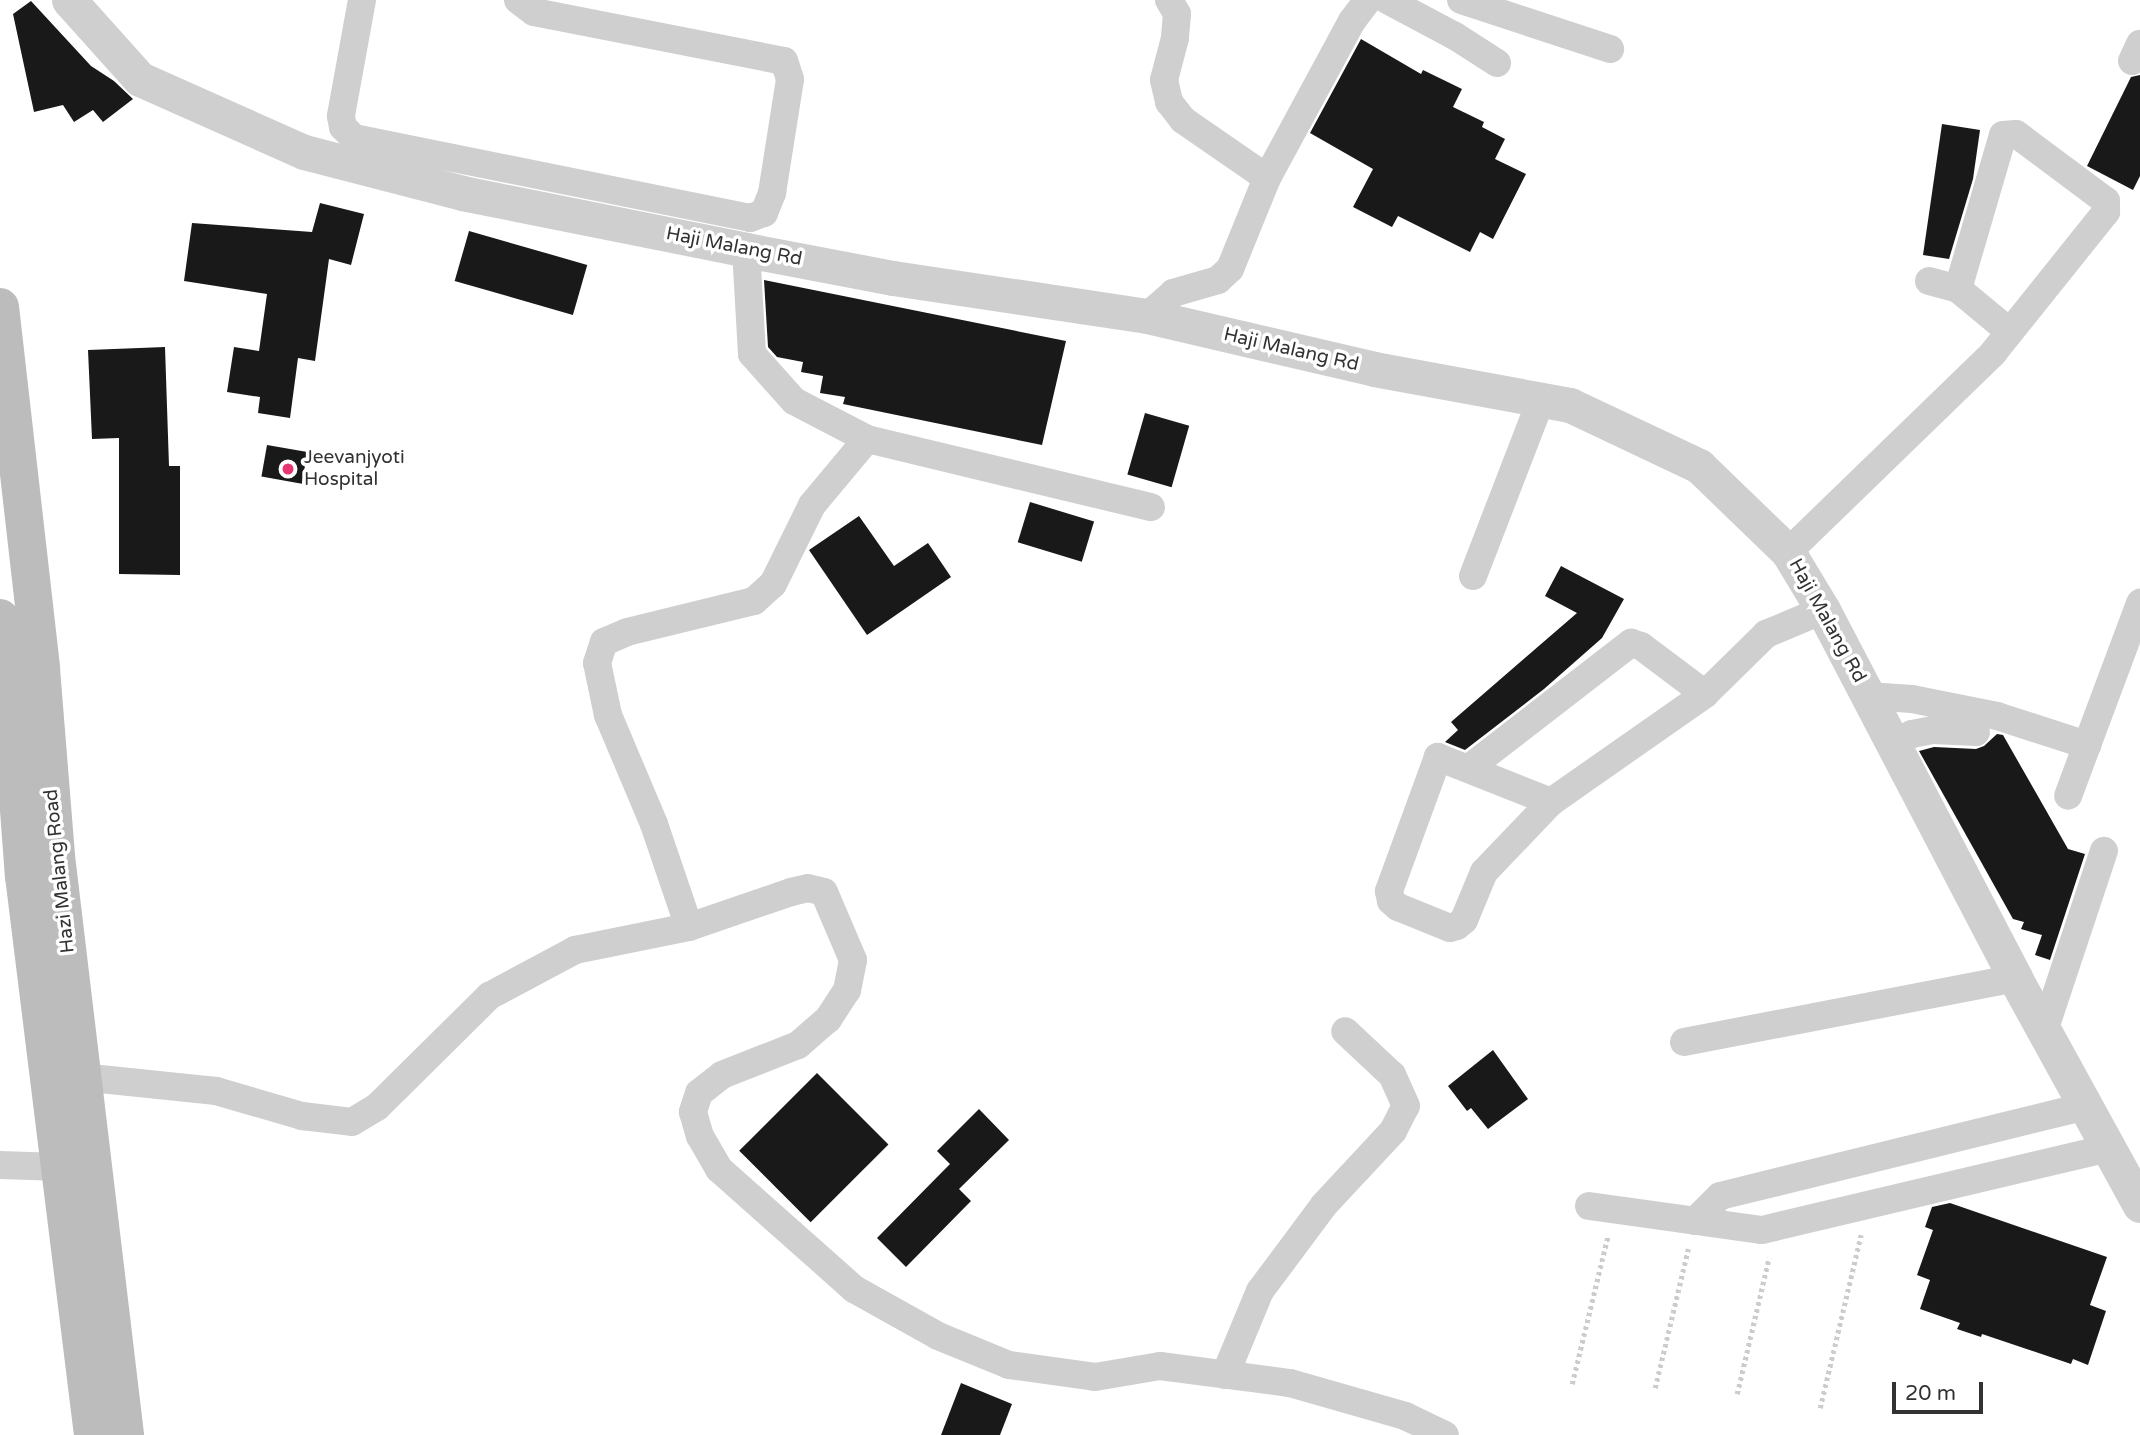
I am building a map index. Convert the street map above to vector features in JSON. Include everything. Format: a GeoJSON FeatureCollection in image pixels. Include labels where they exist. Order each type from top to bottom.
{"type":"FeatureCollection","features":[{"type":"Feature","properties":{"kind":"main road","name":"Hazi Malang Road"},"geometry":{"type":"LineString","coordinates":[[0,307],[16,662],[12,878],[60,1167],[93,1435]]}},
{"type":"Feature","properties":{"kind":"main road","name":"Hazi Malang Road"},"geometry":{"type":"LineString","coordinates":[[0,618],[16,662],[56,856],[125,1435]]}},
{"type":"Feature","properties":{"kind":"street","name":"Haji Malang Rd"},"geometry":{"type":"LineString","coordinates":[[69,0],[140,79],[304,152],[462,193],[746,250],[893,278],[1147,316],[1374,369],[1570,405],[1699,466],[1788,552],[1823,610],[2015,978],[2140,1205]]}},
{"type":"Feature","properties":{"kind":"street"},"geometry":{"type":"LineString","coordinates":[[362,0],[341,116],[343,127],[354,138],[750,218],[764,213],[772,193],[790,79],[784,61],[534,12],[518,0]]}},
{"type":"Feature","properties":{"kind":"street"},"geometry":{"type":"LineString","coordinates":[[1169,0],[1177,14],[1175,38],[1164,80],[1169,102],[1183,120],[1267,178]]}},
{"type":"Feature","properties":{"kind":"street"},"geometry":{"type":"LineString","coordinates":[[1147,316],[1173,293],[1218,280],[1230,269],[1267,178],[1352,22],[1368,0]]}},
{"type":"Feature","properties":{"kind":"street"},"geometry":{"type":"LineString","coordinates":[[1387,0],[1455,36],[1497,64]]}},
{"type":"Feature","properties":{"kind":"street"},"geometry":{"type":"LineString","coordinates":[[1461,0],[1610,49]]}},
{"type":"Feature","properties":{"kind":"street"},"geometry":{"type":"LineString","coordinates":[[1788,552],[1937,410],[2010,332],[2108,206],[2106,201],[2016,134],[2003,135],[1999,139],[1958,289]]}},
{"type":"Feature","properties":{"kind":"street"},"geometry":{"type":"LineString","coordinates":[[746,250],[751,354],[794,401],[867,439],[1151,507]]}},
{"type":"Feature","properties":{"kind":"street"},"geometry":{"type":"LineString","coordinates":[[1928,281],[1958,289],[2010,332]]}},
{"type":"Feature","properties":{"kind":"street"},"geometry":{"type":"LineString","coordinates":[[1473,576],[1542,400]]}},
{"type":"Feature","properties":{"kind":"street"},"geometry":{"type":"LineString","coordinates":[[689,926],[654,824],[608,715],[597,663],[604,642],[627,632],[754,601],[773,584],[812,505],[867,439]]}},
{"type":"Feature","properties":{"kind":"street"},"geometry":{"type":"LineString","coordinates":[[2068,796],[2087,745],[2131,653],[2140,603]]}},
{"type":"Feature","properties":{"kind":"street"},"geometry":{"type":"LineString","coordinates":[[1551,802],[1438,757],[1389,891],[1391,901],[1398,907],[1450,928],[1457,926],[1464,920],[1484,872],[1551,802],[1705,694],[1766,634],[1823,610]]}},
{"type":"Feature","properties":{"kind":"street"},"geometry":{"type":"LineString","coordinates":[[1469,768],[1631,643],[1642,646],[1705,694]]}},
{"type":"Feature","properties":{"kind":"street"},"geometry":{"type":"LineString","coordinates":[[1868,696],[1912,699],[1997,716],[2087,745]]}},
{"type":"Feature","properties":{"kind":"street"},"geometry":{"type":"LineString","coordinates":[[1893,744],[1912,734],[1933,730],[1976,732]]}},
{"type":"Feature","properties":{"kind":"street"},"geometry":{"type":"LineString","coordinates":[[2044,1031],[2104,851]]}},
{"type":"Feature","properties":{"kind":"street"},"geometry":{"type":"LineString","coordinates":[[81,1077],[216,1091],[302,1116],[352,1122],[377,1107],[489,996],[575,950],[689,926],[808,888],[824,892],[853,960],[847,990],[828,1019],[798,1045],[722,1075],[699,1093],[693,1112],[700,1136],[719,1169],[854,1289],[938,1336],[1009,1365],[1094,1377],[1160,1366],[1290,1383],[1405,1416],[1445,1435]]}},
{"type":"Feature","properties":{"kind":"street"},"geometry":{"type":"LineString","coordinates":[[1684,1042],[2015,978]]}},
{"type":"Feature","properties":{"kind":"street"},"geometry":{"type":"LineString","coordinates":[[1225,1375],[1260,1291],[1324,1205],[1393,1131],[1406,1106],[1392,1075],[1345,1031]]}},
{"type":"Feature","properties":{"kind":"street"},"geometry":{"type":"LineString","coordinates":[[1695,1221],[1720,1196],[2086,1106]]}},
{"type":"Feature","properties":{"kind":"street"},"geometry":{"type":"LineString","coordinates":[[1601,1208],[1762,1230],[2108,1148]]}},
{"type":"Feature","properties":{"kind":"street"},"geometry":{"type":"LineString","coordinates":[[0,1165],[60,1167]]}},
{"type":"Feature","properties":{"kind":"path"},"geometry":{"type":"LineString","coordinates":[[1820,1408],[1868,1206]]}},
{"type":"Feature","properties":{"kind":"path"},"geometry":{"type":"LineString","coordinates":[[1572,1384],[1601,1208]]}},
{"type":"Feature","properties":{"kind":"path"},"geometry":{"type":"LineString","coordinates":[[1655,1388],[1695,1221]]}},
{"type":"Feature","properties":{"kind":"path"},"geometry":{"type":"LineString","coordinates":[[1737,1394],[1776,1228]]}},
{"type":"Feature","properties":{"kind":"building"},"geometry":{"type":"Polygon","coordinates":[[[31,1],[91,66],[114,81],[133,99],[103,122],[93,110],[74,122],[63,105],[34,112],[13,14],[31,1]]]}},
{"type":"Feature","properties":{"kind":"building"},"geometry":{"type":"Polygon","coordinates":[[[1361,39],[1421,74],[1423,70],[1462,89],[1453,107],[1484,122],[1482,127],[1505,139],[1495,159],[1526,174],[1493,239],[1480,232],[1470,252],[1398,216],[1392,227],[1353,207],[1373,169],[1310,133],[1361,39]]]}},
{"type":"Feature","properties":{"kind":"building"},"geometry":{"type":"Polygon","coordinates":[[[2140,75],[2140,176],[2133,190],[2087,166],[2131,77],[2140,75]]]}},
{"type":"Feature","properties":{"kind":"building"},"geometry":{"type":"Polygon","coordinates":[[[1942,124],[1980,130],[1973,179],[1949,259],[1923,255],[1942,124]]]}},
{"type":"Feature","properties":{"kind":"building"},"geometry":{"type":"Polygon","coordinates":[[[320,203],[364,214],[351,265],[329,259],[315,361],[298,358],[290,418],[258,413],[260,397],[227,392],[234,347],[259,351],[267,294],[184,281],[192,223],[312,232],[320,203]]]}},
{"type":"Feature","properties":{"kind":"building"},"geometry":{"type":"Polygon","coordinates":[[[469,231],[587,265],[573,315],[455,281],[469,231]]]}},
{"type":"Feature","properties":{"kind":"building"},"geometry":{"type":"Polygon","coordinates":[[[764,280],[1066,341],[1042,445],[843,404],[845,397],[820,393],[823,376],[801,372],[803,362],[777,357],[768,347],[764,280]]]}},
{"type":"Feature","properties":{"kind":"building"},"geometry":{"type":"Polygon","coordinates":[[[165,347],[169,466],[180,466],[180,575],[119,574],[119,438],[92,439],[88,350],[165,347]]]}},
{"type":"Feature","properties":{"kind":"building"},"geometry":{"type":"Polygon","coordinates":[[[1145,413],[1189,426],[1172,487],[1127,475],[1145,413]]]}},
{"type":"Feature","properties":{"kind":"building"},"geometry":{"type":"Polygon","coordinates":[[[267,445],[307,452],[302,484],[261,477],[267,445]]]}},
{"type":"Feature","properties":{"kind":"building"},"geometry":{"type":"Polygon","coordinates":[[[1030,502],[1094,522],[1082,562],[1018,542],[1030,502]]]}},
{"type":"Feature","properties":{"kind":"building"},"geometry":{"type":"Polygon","coordinates":[[[859,516],[894,566],[928,543],[951,577],[867,635],[809,550],[859,516]]]}},
{"type":"Feature","properties":{"kind":"building"},"geometry":{"type":"Polygon","coordinates":[[[1561,566],[1624,599],[1602,638],[1544,689],[1465,750],[1445,742],[1458,730],[1451,722],[1577,613],[1545,596],[1561,566]]]}},
{"type":"Feature","properties":{"kind":"building"},"geometry":{"type":"Polygon","coordinates":[[[1997,734],[2003,735],[2068,849],[2085,854],[2050,960],[2035,955],[2042,935],[2021,929],[2024,922],[2013,919],[1919,751],[1934,747],[1976,749],[1984,746],[1997,734]]]}},
{"type":"Feature","properties":{"kind":"building"},"geometry":{"type":"Polygon","coordinates":[[[1493,1050],[1528,1099],[1488,1129],[1471,1108],[1467,1111],[1448,1086],[1493,1050]]]}},
{"type":"Feature","properties":{"kind":"building"},"geometry":{"type":"Polygon","coordinates":[[[817,1073],[888,1144],[811,1222],[739,1151],[817,1073]]]}},
{"type":"Feature","properties":{"kind":"building"},"geometry":{"type":"Polygon","coordinates":[[[979,1109],[1009,1140],[959,1189],[971,1201],[906,1267],[877,1238],[950,1164],[937,1151],[979,1109]]]}},
{"type":"Feature","properties":{"kind":"building"},"geometry":{"type":"Polygon","coordinates":[[[1950,1203],[2107,1257],[2090,1305],[2106,1311],[2088,1365],[2073,1359],[2071,1364],[1982,1334],[1981,1337],[1957,1329],[1960,1323],[1920,1309],[1930,1280],[1917,1275],[1933,1230],[1925,1227],[1932,1207],[1950,1203]]]}},
{"type":"Feature","properties":{"kind":"building"},"geometry":{"type":"Polygon","coordinates":[[[961,1383],[1012,1404],[1000,1435],[941,1435],[961,1383]]]}},
{"type":"Feature","properties":{"kind":"place","name":"Jeevanjyoti Hospital"},"geometry":{"type":"Point","coordinates":[288,469]}}]}
